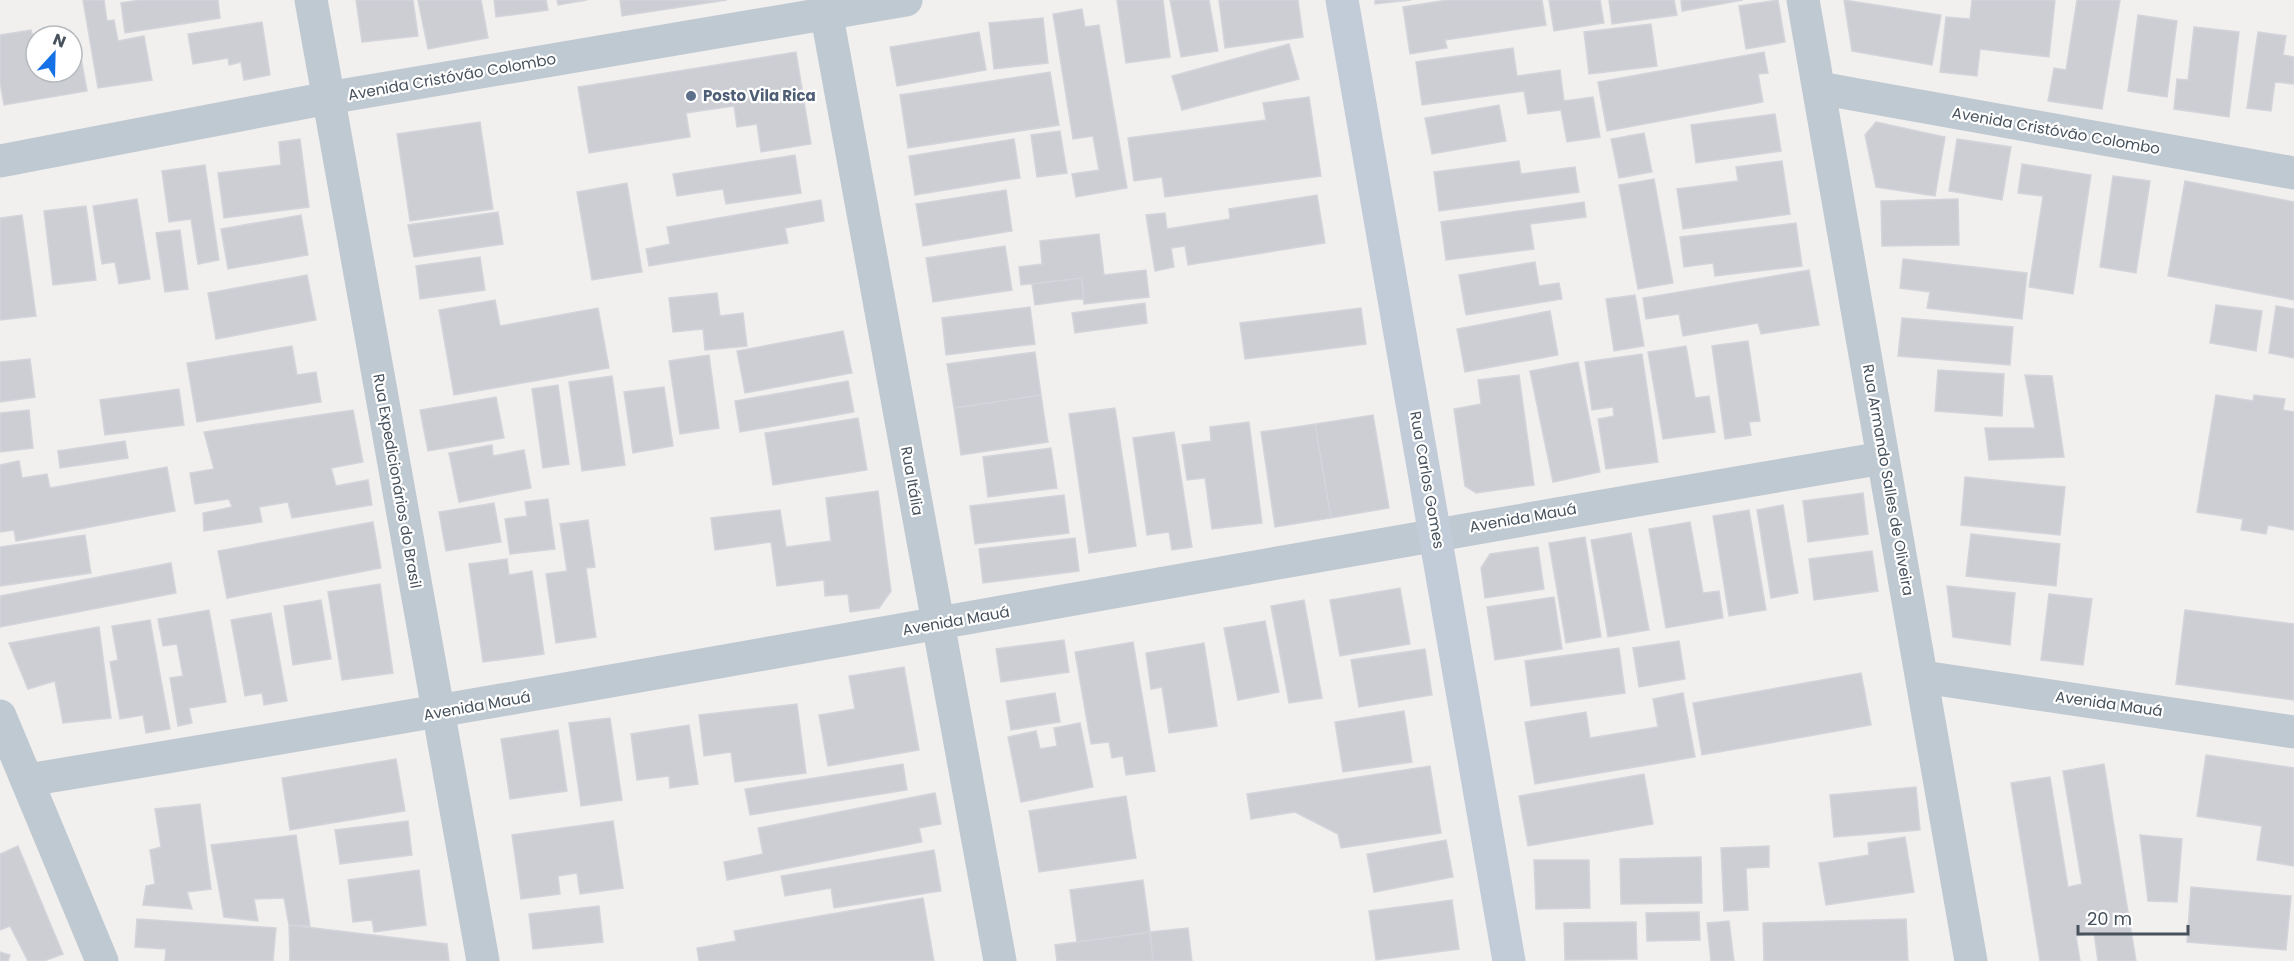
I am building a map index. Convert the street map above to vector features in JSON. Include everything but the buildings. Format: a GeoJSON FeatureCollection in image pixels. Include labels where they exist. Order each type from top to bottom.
{"type":"FeatureCollection","features":[{"type":"Feature","properties":{"kind":"street","name":"Rua Expedicionários do Brasil"},"geometry":{"type":"LineString","coordinates":[[311,0],[483,961]]}},
{"type":"Feature","properties":{"kind":"street","name":"Avenida Cristóvão Colombo"},"geometry":{"type":"LineString","coordinates":[[0,161],[825,7],[906,0]]}},
{"type":"Feature","properties":{"kind":"street","name":"Rua Carlos Gomes"},"geometry":{"type":"LineString","coordinates":[[1342,0],[1509,961]]}},
{"type":"Feature","properties":{"kind":"street","name":"Rua Armando Salles de Oliveira"},"geometry":{"type":"LineString","coordinates":[[1803,0],[1971,961]]}},
{"type":"Feature","properties":{"kind":"street","name":"Rua Itália"},"geometry":{"type":"LineString","coordinates":[[825,7],[1000,961]]}},
{"type":"Feature","properties":{"kind":"street","name":"Avenida Cristóvão Colombo"},"geometry":{"type":"LineString","coordinates":[[1819,88],[2294,173]]}},
{"type":"Feature","properties":{"kind":"street","name":"Avenida Mauá"},"geometry":{"type":"LineString","coordinates":[[28,780],[438,713],[1436,533],[1883,458]]}},
{"type":"Feature","properties":{"kind":"street","name":"Avenida Mauá"},"geometry":{"type":"LineString","coordinates":[[1923,677],[2294,732]]}},
{"type":"Feature","properties":{"kind":"street"},"geometry":{"type":"LineString","coordinates":[[0,716],[102,961]]}},
{"type":"Feature","properties":{"kind":"place","name":"Posto Vila Rica"},"geometry":{"type":"Point","coordinates":[691,96]}}]}
